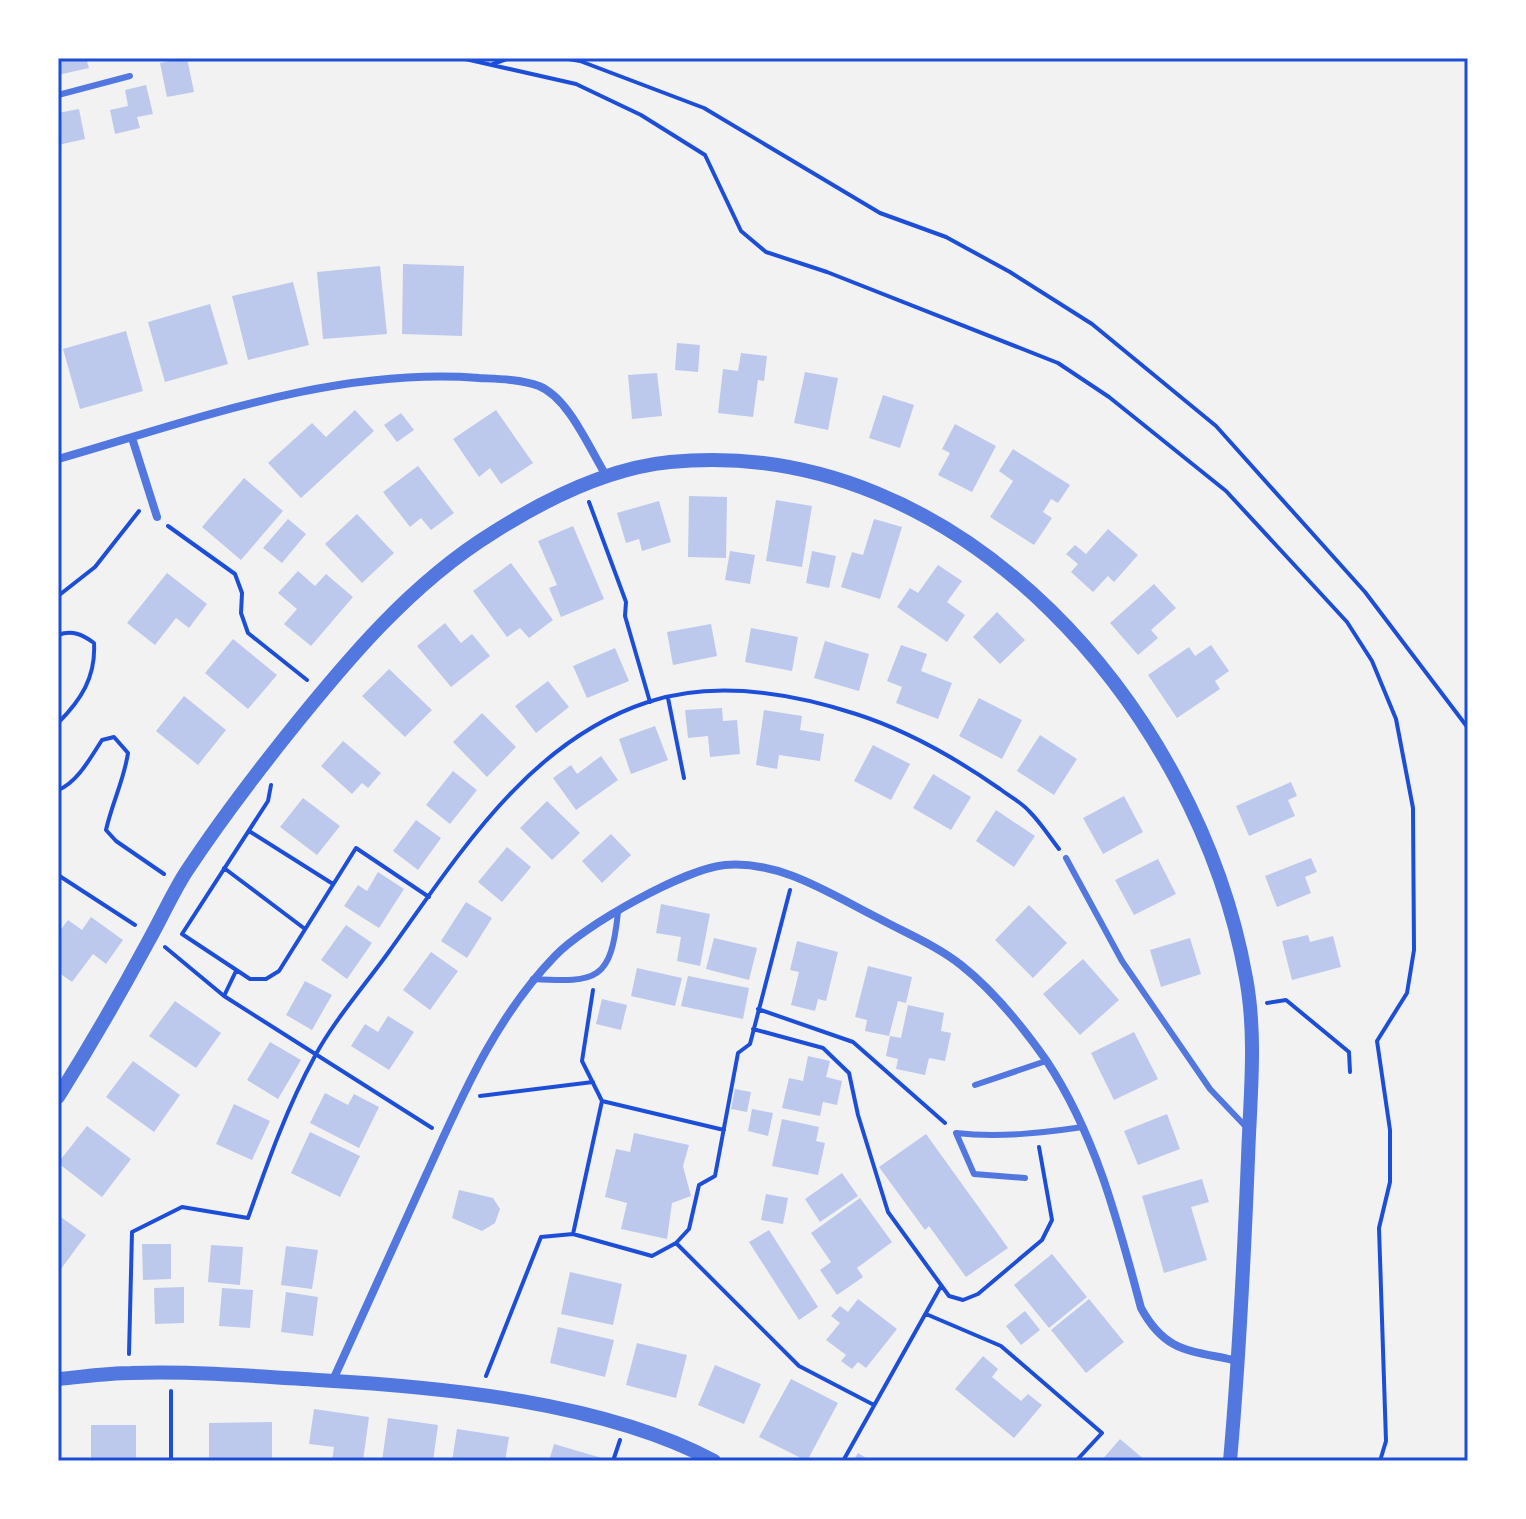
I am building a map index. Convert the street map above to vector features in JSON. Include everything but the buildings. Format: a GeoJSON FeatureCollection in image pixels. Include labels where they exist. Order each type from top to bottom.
{"type":"FeatureCollection","features":[{"type":"Feature","properties":{"kind":"street"},"geometry":{"type":"LineString","coordinates":[[58,459],[256,402],[333,386],[391,379],[461,377],[515,381],[540,387],[560,401],[607,477]]}},
{"type":"Feature","properties":{"kind":"street"},"geometry":{"type":"LineString","coordinates":[[132,438],[157,517]]}},
{"type":"Feature","properties":{"kind":"street"},"geometry":{"type":"LineString","coordinates":[[58,1097],[96,1037],[179,885],[280,744],[370,637],[434,576],[491,533],[559,495],[607,477],[666,462],[728,460],[781,465],[841,480],[899,503],[960,538],[1024,584],[1079,637],[1122,692],[1171,770],[1207,842],[1232,912],[1247,983],[1252,1051],[1239,1361],[1230,1461]]}},
{"type":"Feature","properties":{"kind":"street"},"geometry":{"type":"LineString","coordinates":[[333,1380],[462,1098],[501,1024],[533,979],[558,952],[595,925],[694,873],[722,865],[755,865],[794,877],[929,945],[960,964],[983,984],[1016,1020],[1075,1108],[1101,1170],[1141,1308],[1149,1323],[1157,1334],[1178,1348],[1239,1361]]}},
{"type":"Feature","properties":{"kind":"street"},"geometry":{"type":"LineString","coordinates":[[58,1379],[171,1373],[333,1380],[479,1395],[593,1417],[647,1433],[714,1461]]}},
{"type":"Feature","properties":{"kind":"lane"},"geometry":{"type":"LineString","coordinates":[[58,95],[130,76]]}},
{"type":"Feature","properties":{"kind":"lane"},"geometry":{"type":"LineString","coordinates":[[1066,858],[1122,961],[1210,1089],[1249,1130]]}},
{"type":"Feature","properties":{"kind":"lane"},"geometry":{"type":"LineString","coordinates":[[533,979],[589,979],[611,958],[618,912]]}},
{"type":"Feature","properties":{"kind":"lane"},"geometry":{"type":"LineString","coordinates":[[975,1085],[1046,1061]]}},
{"type":"Feature","properties":{"kind":"lane"},"geometry":{"type":"LineString","coordinates":[[956,1133],[973,1135],[1083,1127]]}},
{"type":"Feature","properties":{"kind":"lane"},"geometry":{"type":"LineString","coordinates":[[956,1133],[974,1174],[1025,1178]]}},
{"type":"Feature","properties":{"kind":"path"},"geometry":{"type":"LineString","coordinates":[[461,58],[576,84],[641,115],[705,155],[741,231],[766,252],[827,272],[1058,363],[1109,397],[1226,491],[1347,622],[1372,661],[1396,719],[1413,808],[1414,950],[1410,978],[1407,993],[1377,1041],[1390,1130],[1390,1182],[1379,1228],[1386,1441],[1380,1461]]}},
{"type":"Feature","properties":{"kind":"path"},"geometry":{"type":"LineString","coordinates":[[491,65],[510,58]]}},
{"type":"Feature","properties":{"kind":"path"},"geometry":{"type":"LineString","coordinates":[[563,58],[580,61],[704,108],[880,213],[946,237],[1010,272],[1092,324],[1216,426],[1365,592],[1468,728]]}},
{"type":"Feature","properties":{"kind":"path"},"geometry":{"type":"LineString","coordinates":[[583,486],[626,602],[625,616],[650,702]]}},
{"type":"Feature","properties":{"kind":"path"},"geometry":{"type":"LineString","coordinates":[[58,596],[95,567],[151,497]]}},
{"type":"Feature","properties":{"kind":"path"},"geometry":{"type":"LineString","coordinates":[[157,517],[235,574],[242,593],[241,613],[248,633],[322,691]]}},
{"type":"Feature","properties":{"kind":"path"},"geometry":{"type":"LineString","coordinates":[[58,635],[66,632],[81,634],[94,643],[95,657],[84,693],[58,723]]}},
{"type":"Feature","properties":{"kind":"path"},"geometry":{"type":"LineString","coordinates":[[129,1373],[132,1232],[182,1207],[248,1218],[267,1163],[315,1055],[467,844],[521,784],[556,751],[593,726],[650,702],[700,693],[758,691],[816,701],[878,721],[970,768],[1028,809],[1066,858]]}},
{"type":"Feature","properties":{"kind":"path"},"geometry":{"type":"LineString","coordinates":[[668,698],[684,778]]}},
{"type":"Feature","properties":{"kind":"path"},"geometry":{"type":"LineString","coordinates":[[58,790],[73,779],[102,740],[114,737],[128,753],[106,830],[116,841],[179,885]]}},
{"type":"Feature","properties":{"kind":"path"},"geometry":{"type":"LineString","coordinates":[[280,744],[268,801],[182,934],[250,979],[266,979],[279,971],[356,848],[429,897]]}},
{"type":"Feature","properties":{"kind":"path"},"geometry":{"type":"LineString","coordinates":[[249,831],[333,884]]}},
{"type":"Feature","properties":{"kind":"path"},"geometry":{"type":"LineString","coordinates":[[224,868],[305,929]]}},
{"type":"Feature","properties":{"kind":"path"},"geometry":{"type":"LineString","coordinates":[[58,875],[152,936],[224,996],[444,1135]]}},
{"type":"Feature","properties":{"kind":"path"},"geometry":{"type":"LineString","coordinates":[[479,1395],[541,1237],[573,1234],[652,1256],[676,1243],[689,1229],[699,1185],[715,1176],[738,1053],[750,1044],[794,877]]}},
{"type":"Feature","properties":{"kind":"path"},"geometry":{"type":"LineString","coordinates":[[224,996],[236,971]]}},
{"type":"Feature","properties":{"kind":"path"},"geometry":{"type":"LineString","coordinates":[[573,1234],[602,1101],[582,1061],[596,972]]}},
{"type":"Feature","properties":{"kind":"path"},"geometry":{"type":"LineString","coordinates":[[1249,1005],[1286,1000],[1349,1052],[1350,1072]]}},
{"type":"Feature","properties":{"kind":"path"},"geometry":{"type":"LineString","coordinates":[[758,1009],[853,1042],[956,1133]]}},
{"type":"Feature","properties":{"kind":"path"},"geometry":{"type":"LineString","coordinates":[[753,1029],[823,1048],[849,1073],[858,1115],[888,1212],[949,1296],[963,1300],[978,1294],[1042,1240],[1052,1220],[1036,1132]]}},
{"type":"Feature","properties":{"kind":"path"},"geometry":{"type":"LineString","coordinates":[[462,1098],[593,1082]]}},
{"type":"Feature","properties":{"kind":"path"},"geometry":{"type":"LineString","coordinates":[[602,1101],[724,1130]]}},
{"type":"Feature","properties":{"kind":"path"},"geometry":{"type":"LineString","coordinates":[[676,1243],[799,1366],[874,1405]]}},
{"type":"Feature","properties":{"kind":"path"},"geometry":{"type":"LineString","coordinates":[[843,1461],[941,1286]]}},
{"type":"Feature","properties":{"kind":"path"},"geometry":{"type":"LineString","coordinates":[[926,1314],[1001,1346],[1102,1433],[1076,1461]]}},
{"type":"Feature","properties":{"kind":"path"},"geometry":{"type":"LineString","coordinates":[[171,1373],[171,1461]]}}]}
